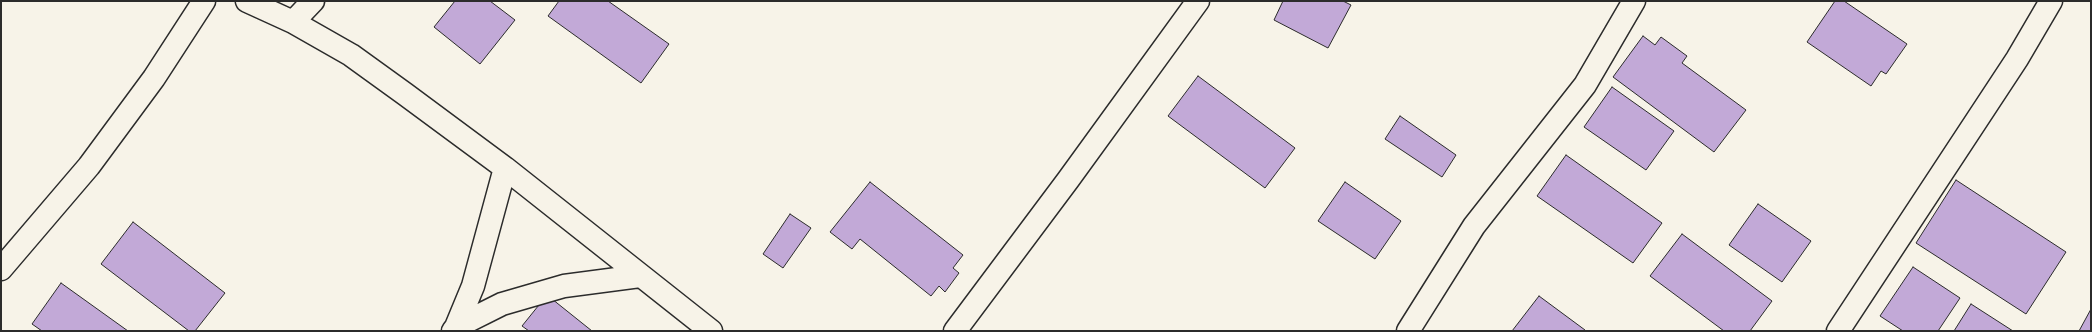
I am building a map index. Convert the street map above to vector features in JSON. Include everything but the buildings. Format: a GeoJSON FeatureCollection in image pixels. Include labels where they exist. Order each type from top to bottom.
{"type":"FeatureCollection","features":[{"type":"Feature","properties":{"kind":"street"},"geometry":{"type":"LineString","coordinates":[[1,269],[94,160],[149,84],[204,1]]}},
{"type":"Feature","properties":{"kind":"street"},"geometry":{"type":"LineString","coordinates":[[247,1],[293,22],[351,55],[505,168],[711,331]]}},
{"type":"Feature","properties":{"kind":"street"},"geometry":{"type":"LineString","coordinates":[[293,22],[313,1]]}},
{"type":"Feature","properties":{"kind":"street"},"geometry":{"type":"LineString","coordinates":[[955,331],[1068,180],[1198,1]]}},
{"type":"Feature","properties":{"kind":"street"},"geometry":{"type":"LineString","coordinates":[[1408,331],[1474,226],[1585,85],[1634,1]]}},
{"type":"Feature","properties":{"kind":"street"},"geometry":{"type":"LineString","coordinates":[[1838,331],[2017,59],[2051,1]]}},
{"type":"Feature","properties":{"kind":"street"},"geometry":{"type":"LineString","coordinates":[[455,329],[473,286],[505,168]]}},
{"type":"Feature","properties":{"kind":"street"},"geometry":{"type":"LineString","coordinates":[[455,329],[502,304],[564,286],[640,276]]}}]}
